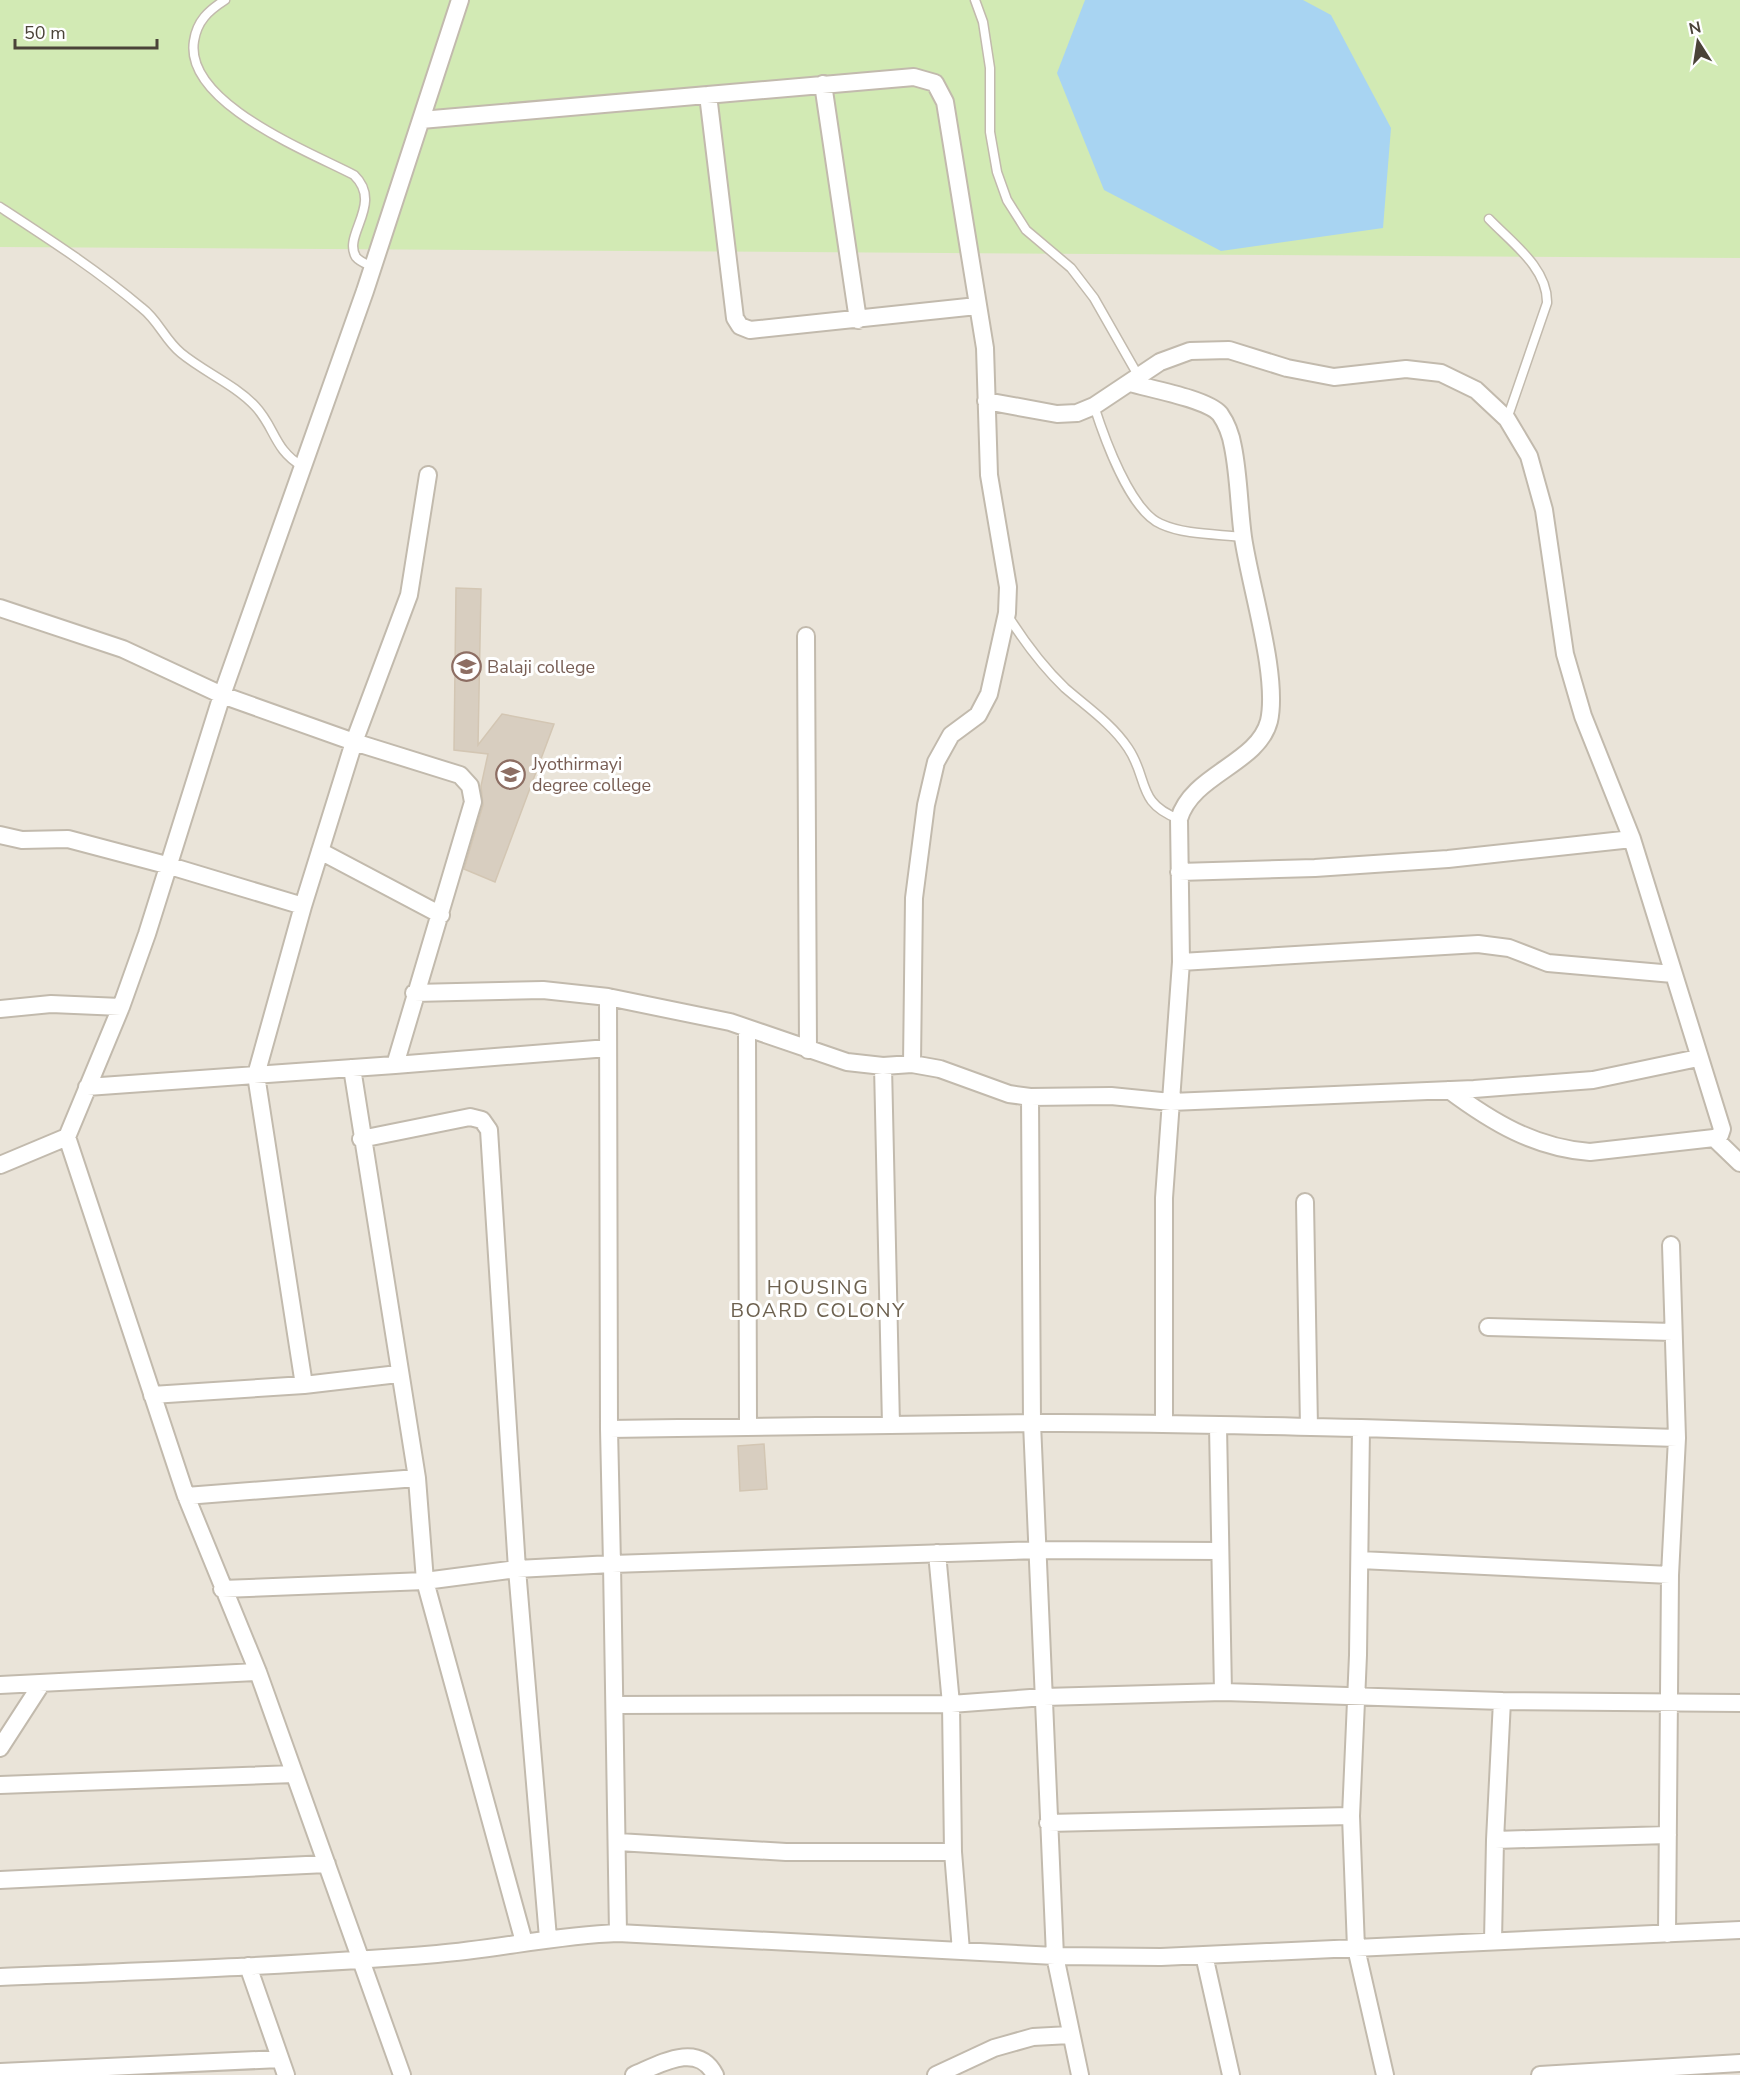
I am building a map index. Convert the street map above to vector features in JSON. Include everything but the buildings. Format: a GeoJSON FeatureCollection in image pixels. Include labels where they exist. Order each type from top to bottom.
{"type":"FeatureCollection","features":[{"type":"Feature","properties":{"kind":"street"},"geometry":{"type":"LineString","coordinates":[[402,2075],[258,1672],[222,1589],[186,1496],[67,1137],[121,1007],[170,866],[222,695],[373,267],[460,0]]}},
{"type":"Feature","properties":{"kind":"street"},"geometry":{"type":"LineString","coordinates":[[421,120],[914,77],[934,83],[945,102],[985,348],[989,475],[1008,587],[1007,613],[989,694],[978,715],[951,735],[936,762],[926,805],[914,898],[912,1064]]}},
{"type":"Feature","properties":{"kind":"street"},"geometry":{"type":"LineString","coordinates":[[823,84],[858,320]]}},
{"type":"Feature","properties":{"kind":"street"},"geometry":{"type":"LineString","coordinates":[[708,95],[735,318],[740,326],[750,330],[977,306]]}},
{"type":"Feature","properties":{"kind":"street"},"geometry":{"type":"LineString","coordinates":[[986,401],[1057,414],[1077,412],[1094,406],[1160,362],[1190,351],[1229,350],[1287,368],[1335,377],[1406,369],[1441,373],[1476,390],[1508,419],[1529,456],[1544,510],[1565,654],[1583,716],[1632,839],[1698,1058],[1722,1129],[1720,1135],[1714,1138],[1590,1152],[1577,1151],[1527,1137],[1490,1121],[1449,1090]]}},
{"type":"Feature","properties":{"kind":"street"},"geometry":{"type":"LineString","coordinates":[[1135,380],[1218,411],[1227,425],[1233,447],[1243,537],[1268,665],[1270,697],[1268,722],[1260,739],[1193,794],[1183,805],[1179,819],[1181,962],[1164,1198],[1164,1422]]}},
{"type":"Feature","properties":{"kind":"street"},"geometry":{"type":"LineString","coordinates":[[304,1385],[256,1075],[303,906],[354,742],[410,595],[428,475]]}},
{"type":"Feature","properties":{"kind":"street"},"geometry":{"type":"LineString","coordinates":[[0,608],[123,649],[222,695],[354,742],[460,775],[470,786],[473,802],[441,915],[414,993],[394,1065]]}},
{"type":"Feature","properties":{"kind":"street"},"geometry":{"type":"LineString","coordinates":[[806,636],[808,1050]]}},
{"type":"Feature","properties":{"kind":"street"},"geometry":{"type":"LineString","coordinates":[[0,835],[22,840],[68,839],[170,866],[303,906]]}},
{"type":"Feature","properties":{"kind":"street"},"geometry":{"type":"LineString","coordinates":[[1179,872],[1316,868],[1448,859],[1632,839]]}},
{"type":"Feature","properties":{"kind":"street"},"geometry":{"type":"LineString","coordinates":[[320,850],[441,915]]}},
{"type":"Feature","properties":{"kind":"street"},"geometry":{"type":"LineString","coordinates":[[1181,962],[1478,945],[1509,948],[1548,963],[1673,974]]}},
{"type":"Feature","properties":{"kind":"street"},"geometry":{"type":"LineString","coordinates":[[414,993],[543,990],[608,997],[718,1019],[847,1062],[883,1066],[912,1064],[940,1069],[1010,1094],[1029,1097],[1111,1096],[1172,1102],[1449,1090],[1593,1080],[1698,1058]]}},
{"type":"Feature","properties":{"kind":"street"},"geometry":{"type":"LineString","coordinates":[[608,997],[609,1429],[618,1933]]}},
{"type":"Feature","properties":{"kind":"street"},"geometry":{"type":"LineString","coordinates":[[0,1009],[51,1004],[121,1007]]}},
{"type":"Feature","properties":{"kind":"street"},"geometry":{"type":"LineString","coordinates":[[747,1030],[748,1427]]}},
{"type":"Feature","properties":{"kind":"street"},"geometry":{"type":"LineString","coordinates":[[87,1087],[608,1048]]}},
{"type":"Feature","properties":{"kind":"street"},"geometry":{"type":"LineString","coordinates":[[883,1066],[891,1425]]}},
{"type":"Feature","properties":{"kind":"street"},"geometry":{"type":"LineString","coordinates":[[352,1068],[398,1374],[417,1478],[425,1581],[524,1942]]}},
{"type":"Feature","properties":{"kind":"street"},"geometry":{"type":"LineString","coordinates":[[1029,1097],[1032,1423],[1039,1550],[1048,1823],[1055,1956],[1080,2075]]}},
{"type":"Feature","properties":{"kind":"street"},"geometry":{"type":"LineString","coordinates":[[362,1140],[470,1117],[482,1120],[489,1130],[517,1569],[548,1938]]}},
{"type":"Feature","properties":{"kind":"street"},"geometry":{"type":"LineString","coordinates":[[0,1165],[67,1137]]}},
{"type":"Feature","properties":{"kind":"street"},"geometry":{"type":"LineString","coordinates":[[1714,1138],[1740,1163]]}},
{"type":"Feature","properties":{"kind":"street"},"geometry":{"type":"LineString","coordinates":[[1305,1202],[1309,1427]]}},
{"type":"Feature","properties":{"kind":"street"},"geometry":{"type":"LineString","coordinates":[[1667,1934],[1667,1703],[1670,1575],[1677,1438],[1671,1245]]}},
{"type":"Feature","properties":{"kind":"street"},"geometry":{"type":"LineString","coordinates":[[1488,1327],[1673,1332]]}},
{"type":"Feature","properties":{"kind":"street"},"geometry":{"type":"LineString","coordinates":[[152,1395],[304,1385],[398,1374]]}},
{"type":"Feature","properties":{"kind":"street"},"geometry":{"type":"LineString","coordinates":[[609,1429],[1164,1422],[1218,1426],[1677,1438]]}},
{"type":"Feature","properties":{"kind":"street"},"geometry":{"type":"LineString","coordinates":[[1218,1426],[1223,1692]]}},
{"type":"Feature","properties":{"kind":"street"},"geometry":{"type":"LineString","coordinates":[[1361,1428],[1357,1694],[1351,1816],[1356,1948],[1385,2075]]}},
{"type":"Feature","properties":{"kind":"street"},"geometry":{"type":"LineString","coordinates":[[186,1496],[417,1478]]}},
{"type":"Feature","properties":{"kind":"street"},"geometry":{"type":"LineString","coordinates":[[222,1589],[425,1581],[517,1569],[612,1564],[1039,1550],[1219,1551]]}},
{"type":"Feature","properties":{"kind":"street"},"geometry":{"type":"LineString","coordinates":[[937,1553],[951,1704],[953,1852],[961,1951]]}},
{"type":"Feature","properties":{"kind":"street"},"geometry":{"type":"LineString","coordinates":[[1360,1560],[1670,1575]]}},
{"type":"Feature","properties":{"kind":"street"},"geometry":{"type":"LineString","coordinates":[[0,1685],[258,1672]]}},
{"type":"Feature","properties":{"kind":"street"},"geometry":{"type":"LineString","coordinates":[[0,1748],[42,1683]]}},
{"type":"Feature","properties":{"kind":"street"},"geometry":{"type":"LineString","coordinates":[[615,1705],[951,1704],[1044,1696],[1223,1692],[1357,1694],[1380,1698],[1502,1701],[1740,1703]]}},
{"type":"Feature","properties":{"kind":"street"},"geometry":{"type":"LineString","coordinates":[[1493,1941],[1494,1840],[1502,1701]]}},
{"type":"Feature","properties":{"kind":"street"},"geometry":{"type":"LineString","coordinates":[[0,1785],[294,1774]]}},
{"type":"Feature","properties":{"kind":"street"},"geometry":{"type":"LineString","coordinates":[[1048,1823],[1351,1816]]}},
{"type":"Feature","properties":{"kind":"street"},"geometry":{"type":"LineString","coordinates":[[1494,1840],[1668,1835]]}},
{"type":"Feature","properties":{"kind":"street"},"geometry":{"type":"LineString","coordinates":[[618,1842],[786,1852],[953,1852]]}},
{"type":"Feature","properties":{"kind":"street"},"geometry":{"type":"LineString","coordinates":[[0,1880],[327,1864]]}},
{"type":"Feature","properties":{"kind":"street"},"geometry":{"type":"LineString","coordinates":[[0,1977],[248,1966],[439,1954],[548,1938],[618,1933],[1055,1956],[1204,1955],[1740,1930]]}},
{"type":"Feature","properties":{"kind":"street"},"geometry":{"type":"LineString","coordinates":[[1204,1955],[1231,2075]]}},
{"type":"Feature","properties":{"kind":"street"},"geometry":{"type":"LineString","coordinates":[[248,1966],[286,2075]]}},
{"type":"Feature","properties":{"kind":"street"},"geometry":{"type":"LineString","coordinates":[[936,2075],[994,2048],[1033,2037],[1070,2035]]}},
{"type":"Feature","properties":{"kind":"street"},"geometry":{"type":"LineString","coordinates":[[634,2075],[675,2058],[695,2056],[711,2066],[715,2075]]}},
{"type":"Feature","properties":{"kind":"street"},"geometry":{"type":"LineString","coordinates":[[0,2072],[280,2059]]}},
{"type":"Feature","properties":{"kind":"street"},"geometry":{"type":"LineString","coordinates":[[1540,2075],[1716,2069],[1740,2063]]}},
{"type":"Feature","properties":{"kind":"lane"},"geometry":{"type":"LineString","coordinates":[[225,0],[209,11],[196,26],[192,51],[198,71],[217,94],[245,118],[354,176],[361,183],[366,198],[354,246],[355,255],[359,260],[373,267]]}},
{"type":"Feature","properties":{"kind":"lane"},"geometry":{"type":"LineString","coordinates":[[975,0],[983,22],[990,68],[990,132],[997,172],[1006,200],[1026,230],[1071,268],[1094,298],[1135,380]]}},
{"type":"Feature","properties":{"kind":"lane"},"geometry":{"type":"LineString","coordinates":[[0,207],[84,261],[144,309],[174,347],[256,407],[287,458],[302,466]]}},
{"type":"Feature","properties":{"kind":"lane"},"geometry":{"type":"LineString","coordinates":[[1489,219],[1537,270],[1548,291],[1547,303],[1508,419]]}},
{"type":"Feature","properties":{"kind":"lane"},"geometry":{"type":"LineString","coordinates":[[1094,406],[1105,441],[1125,482],[1158,523],[1171,528],[1243,537]]}},
{"type":"Feature","properties":{"kind":"lane"},"geometry":{"type":"LineString","coordinates":[[1007,613],[1030,651],[1064,687],[1119,735],[1131,752],[1148,797],[1160,812],[1179,819]]}},
{"type":"Feature","properties":{"kind":"shaded area"},"geometry":{"type":"Polygon","coordinates":[[[0,0],[1740,0],[1740,2075],[0,2075],[0,0]]]}},
{"type":"Feature","properties":{"kind":"green space"},"geometry":{"type":"Polygon","coordinates":[[[0,0],[1740,0],[1740,258],[0,247],[0,0]]]}},
{"type":"Feature","properties":{"kind":"water"},"geometry":{"type":"Polygon","coordinates":[[[1085,0],[1303,0],[1331,15],[1391,128],[1383,228],[1221,251],[1104,190],[1057,73],[1085,0]]]}},
{"type":"Feature","properties":{"kind":"place","name":"Balaji college"},"geometry":{"type":"Point","coordinates":[466,667]}},
{"type":"Feature","properties":{"kind":"place","name":"Jyothirmayi degree college"},"geometry":{"type":"Point","coordinates":[511,774]}},
{"type":"Feature","properties":{"kind":"district","name":"HOUSING BOARD COLONY"},"geometry":{"type":"Point","coordinates":[818,1298]}}]}
